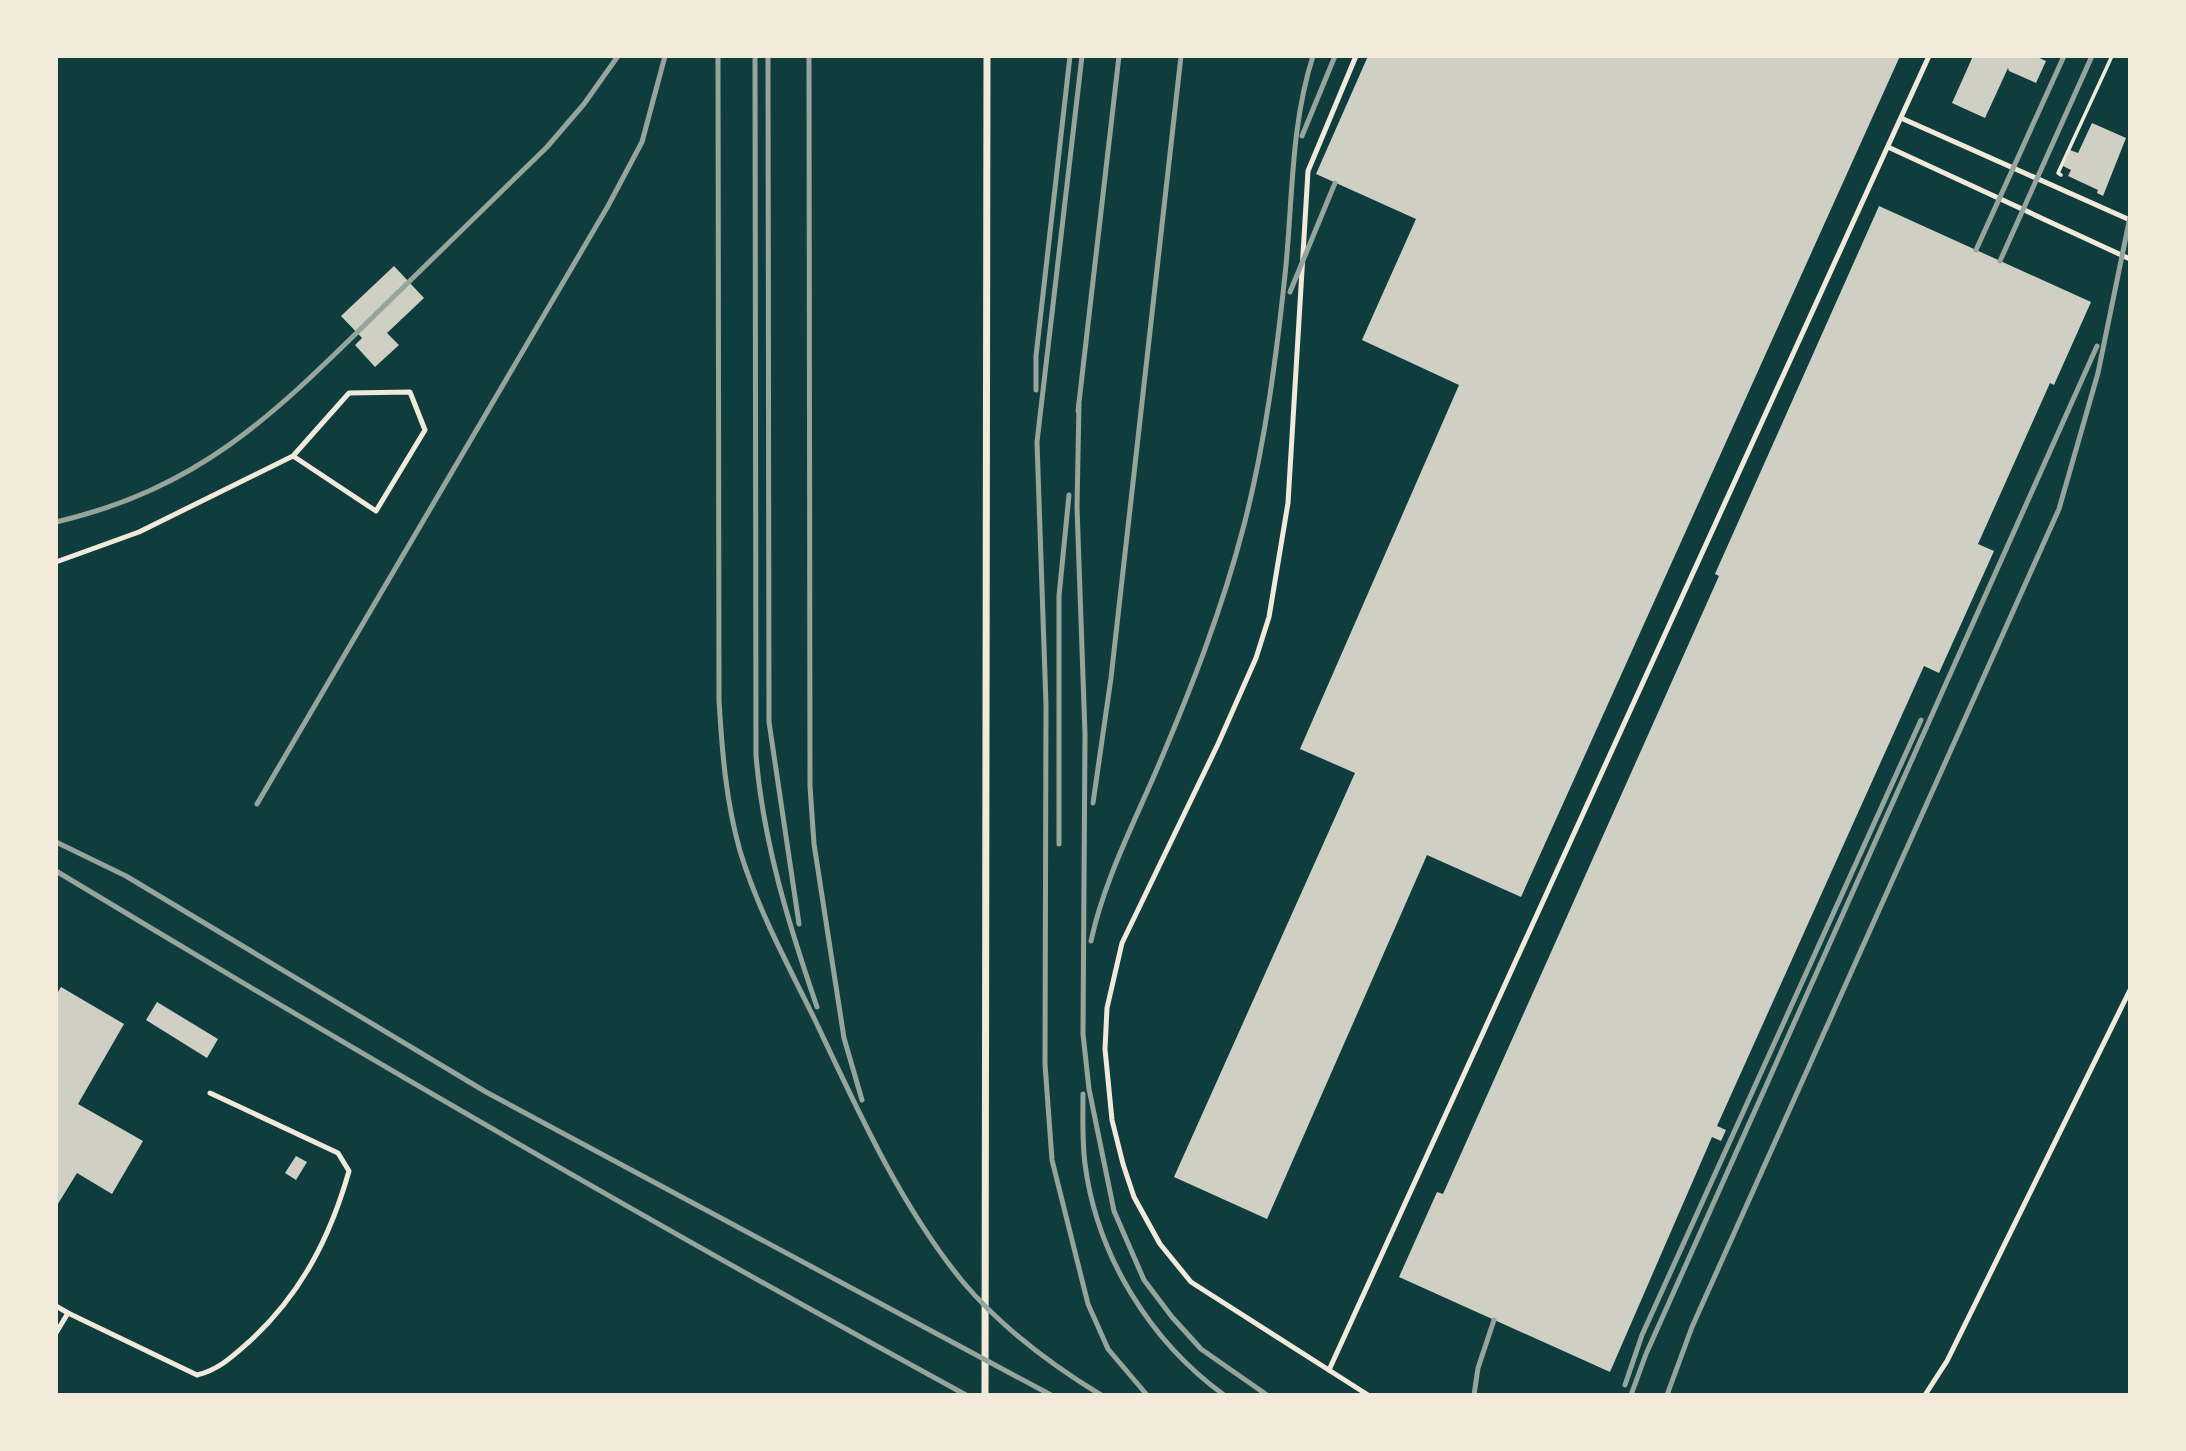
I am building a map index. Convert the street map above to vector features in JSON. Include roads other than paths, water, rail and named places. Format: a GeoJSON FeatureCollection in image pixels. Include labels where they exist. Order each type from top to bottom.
{"type":"FeatureCollection","features":[{"type":"Feature","properties":{"kind":"street"},"geometry":{"type":"LineString","coordinates":[[985,1395],[987,56]]}},
{"type":"Feature","properties":{"kind":"lane"},"geometry":{"type":"LineString","coordinates":[[1356,56],[1308,171],[1288,503],[1269,617],[1256,657],[1218,744],[1122,943],[1107,1008],[1105,1049],[1112,1120],[1123,1164],[1134,1197],[1160,1244],[1191,1282],[1368,1395]]}},
{"type":"Feature","properties":{"kind":"lane"},"geometry":{"type":"LineString","coordinates":[[1329,1370],[1929,56]]}},
{"type":"Feature","properties":{"kind":"lane"},"geometry":{"type":"LineString","coordinates":[[1901,118],[2130,220]]}},
{"type":"Feature","properties":{"kind":"lane"},"geometry":{"type":"LineString","coordinates":[[1888,147],[2130,259]]}},
{"type":"Feature","properties":{"kind":"lane"},"geometry":{"type":"LineString","coordinates":[[56,562],[139,532],[293,456],[349,393],[410,392],[425,430],[376,511],[293,456]]}},
{"type":"Feature","properties":{"kind":"lane"},"geometry":{"type":"LineString","coordinates":[[1925,1395],[1947,1361],[2130,990]]}},
{"type":"Feature","properties":{"kind":"lane"},"geometry":{"type":"LineString","coordinates":[[56,1306],[197,1375],[230,1359],[272,1321],[300,1287],[340,1202],[349,1171],[338,1153],[210,1093]]}},
{"type":"Feature","properties":{"kind":"lane"},"geometry":{"type":"LineString","coordinates":[[56,1333],[68,1313]]}},
{"type":"Feature","properties":{"kind":"railway"},"geometry":{"type":"LineString","coordinates":[[56,522],[108,507],[154,488],[196,466],[271,413],[547,147],[584,104],[618,56]]}},
{"type":"Feature","properties":{"kind":"railway"},"geometry":{"type":"LineString","coordinates":[[257,804],[608,206],[642,142],[665,56]]}},
{"type":"Feature","properties":{"kind":"railway"},"geometry":{"type":"LineString","coordinates":[[718,56],[719,700],[728,795],[740,851],[784,958],[881,1156],[919,1221],[963,1282],[994,1315],[1045,1358],[1101,1395]]}},
{"type":"Feature","properties":{"kind":"railway"},"geometry":{"type":"LineString","coordinates":[[755,56],[756,755],[771,851],[817,1007]]}},
{"type":"Feature","properties":{"kind":"railway"},"geometry":{"type":"LineString","coordinates":[[768,56],[769,722],[799,924]]}},
{"type":"Feature","properties":{"kind":"railway"},"geometry":{"type":"LineString","coordinates":[[809,56],[810,786],[814,844],[844,1038],[862,1100]]}},
{"type":"Feature","properties":{"kind":"railway"},"geometry":{"type":"LineString","coordinates":[[1036,390],[1036,356],[1070,56]]}},
{"type":"Feature","properties":{"kind":"railway"},"geometry":{"type":"LineString","coordinates":[[1082,56],[1037,442],[1046,705],[1045,1064],[1052,1160],[1088,1304],[1108,1349],[1147,1395]]}},
{"type":"Feature","properties":{"kind":"railway"},"geometry":{"type":"LineString","coordinates":[[1078,411],[1119,56]]}},
{"type":"Feature","properties":{"kind":"railway"},"geometry":{"type":"LineString","coordinates":[[1093,803],[1111,678],[1181,56]]}},
{"type":"Feature","properties":{"kind":"railway"},"geometry":{"type":"LineString","coordinates":[[1091,941],[1111,875],[1170,739],[1205,649],[1244,525],[1269,401],[1285,275],[1296,137],[1313,56]]}},
{"type":"Feature","properties":{"kind":"railway"},"geometry":{"type":"LineString","coordinates":[[1302,136],[1335,56]]}},
{"type":"Feature","properties":{"kind":"railway"},"geometry":{"type":"LineString","coordinates":[[1976,250],[2064,56]]}},
{"type":"Feature","properties":{"kind":"railway"},"geometry":{"type":"LineString","coordinates":[[2000,261],[2092,56]]}},
{"type":"Feature","properties":{"kind":"railway"},"geometry":{"type":"LineString","coordinates":[[1290,292],[1335,183]]}},
{"type":"Feature","properties":{"kind":"railway"},"geometry":{"type":"LineString","coordinates":[[1667,1395],[1692,1327],[2059,509],[2098,373],[2130,217]]}},
{"type":"Feature","properties":{"kind":"railway"},"geometry":{"type":"LineString","coordinates":[[1631,1395],[1646,1354],[2097,346]]}},
{"type":"Feature","properties":{"kind":"railway"},"geometry":{"type":"LineString","coordinates":[[1079,404],[1077,507],[1085,734],[1083,1034],[1089,1089],[1114,1211],[1144,1280],[1201,1349],[1267,1395]]}},
{"type":"Feature","properties":{"kind":"railway"},"geometry":{"type":"LineString","coordinates":[[1059,844],[1059,596],[1069,495]]}},
{"type":"Feature","properties":{"kind":"railway"},"geometry":{"type":"LineString","coordinates":[[1625,1385],[1642,1335],[1921,720]]}},
{"type":"Feature","properties":{"kind":"railway"},"geometry":{"type":"LineString","coordinates":[[56,842],[126,876],[486,1092],[1051,1395]]}},
{"type":"Feature","properties":{"kind":"railway"},"geometry":{"type":"LineString","coordinates":[[56,871],[508,1138],[966,1395]]}},
{"type":"Feature","properties":{"kind":"railway"},"geometry":{"type":"LineString","coordinates":[[1083,1094],[1084,1155],[1091,1198],[1115,1263],[1131,1294],[1173,1349],[1224,1395]]}},
{"type":"Feature","properties":{"kind":"railway"},"geometry":{"type":"LineString","coordinates":[[1474,1395],[1478,1368],[1494,1320]]}}]}
